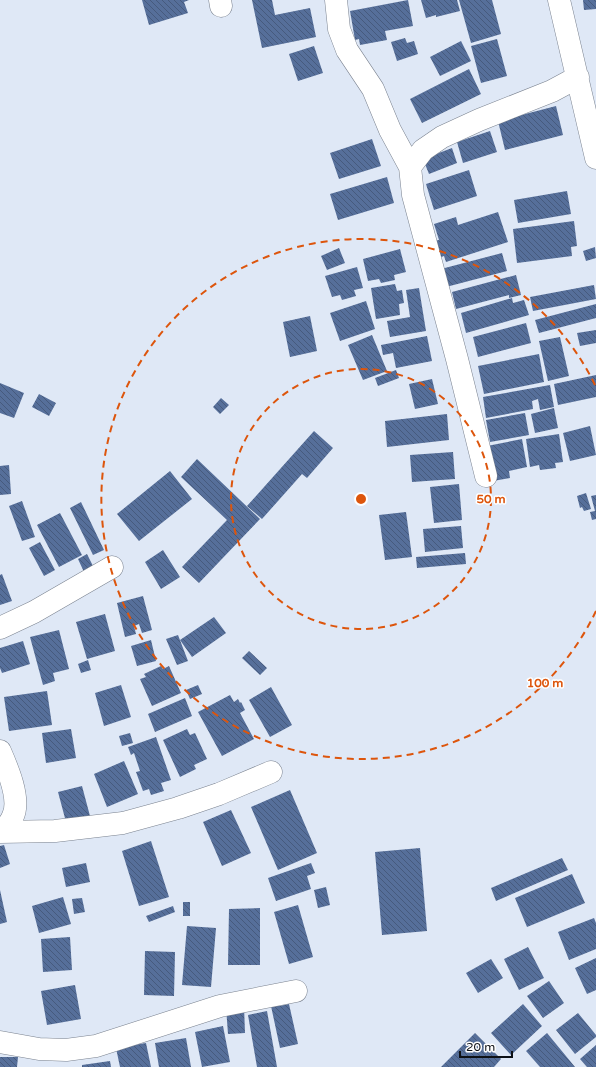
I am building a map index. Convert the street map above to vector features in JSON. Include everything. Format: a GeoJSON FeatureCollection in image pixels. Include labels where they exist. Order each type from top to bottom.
{"type":"FeatureCollection","features":[{"type":"Feature","properties":{"kind":"street"},"geometry":{"type":"LineString","coordinates":[[336,0],[339,29],[347,50],[373,89],[390,130],[410,167],[413,195],[457,359],[486,476]]}},
{"type":"Feature","properties":{"kind":"street"},"geometry":{"type":"LineString","coordinates":[[559,0],[596,158]]}},
{"type":"Feature","properties":{"kind":"street"},"geometry":{"type":"LineString","coordinates":[[410,167],[423,150],[442,137],[479,120],[552,91],[578,77]]}},
{"type":"Feature","properties":{"kind":"street"},"geometry":{"type":"LineString","coordinates":[[0,628],[34,612],[112,567]]}},
{"type":"Feature","properties":{"kind":"street"},"geometry":{"type":"LineString","coordinates":[[0,751],[10,773],[16,799],[14,816],[1,832]]}},
{"type":"Feature","properties":{"kind":"street"},"geometry":{"type":"LineString","coordinates":[[1,832],[55,831],[123,823],[205,799],[271,772]]}},
{"type":"Feature","properties":{"kind":"street"},"geometry":{"type":"LineString","coordinates":[[0,1042],[46,1049],[66,1050],[96,1046],[220,1006],[296,991]]}},
{"type":"Feature","properties":{"kind":"building"},"geometry":{"type":"Polygon","coordinates":[[[142,0],[189,0],[184,2],[188,13],[149,25],[142,0]]]}},
{"type":"Feature","properties":{"kind":"building"},"geometry":{"type":"Polygon","coordinates":[[[252,0],[272,0],[275,15],[310,8],[316,37],[262,48],[252,0]]]}},
{"type":"Feature","properties":{"kind":"building"},"geometry":{"type":"Polygon","coordinates":[[[408,0],[413,26],[385,31],[387,40],[360,45],[359,39],[355,40],[350,11],[408,0]]]}},
{"type":"Feature","properties":{"kind":"building"},"geometry":{"type":"Polygon","coordinates":[[[421,0],[457,0],[460,11],[426,18],[421,0]]]}},
{"type":"Feature","properties":{"kind":"building"},"geometry":{"type":"Polygon","coordinates":[[[459,0],[492,0],[501,34],[471,43],[459,0]]]}},
{"type":"Feature","properties":{"kind":"building"},"geometry":{"type":"Polygon","coordinates":[[[583,0],[596,0],[596,9],[584,10],[583,0]]]}},
{"type":"Feature","properties":{"kind":"building"},"geometry":{"type":"Polygon","coordinates":[[[405,38],[407,43],[414,41],[418,54],[397,61],[391,42],[405,38]]]}},
{"type":"Feature","properties":{"kind":"building"},"geometry":{"type":"Polygon","coordinates":[[[497,39],[507,76],[481,83],[471,46],[497,39]]]}},
{"type":"Feature","properties":{"kind":"building"},"geometry":{"type":"Polygon","coordinates":[[[461,41],[471,61],[440,76],[430,57],[461,41]]]}},
{"type":"Feature","properties":{"kind":"building"},"geometry":{"type":"Polygon","coordinates":[[[314,46],[323,73],[298,81],[289,54],[314,46]]]}},
{"type":"Feature","properties":{"kind":"building"},"geometry":{"type":"Polygon","coordinates":[[[469,69],[481,94],[422,123],[410,99],[469,69]]]}},
{"type":"Feature","properties":{"kind":"building"},"geometry":{"type":"Polygon","coordinates":[[[556,106],[563,135],[505,150],[498,121],[556,106]]]}},
{"type":"Feature","properties":{"kind":"building"},"geometry":{"type":"Polygon","coordinates":[[[490,131],[497,152],[463,163],[457,142],[490,131]]]}},
{"type":"Feature","properties":{"kind":"building"},"geometry":{"type":"Polygon","coordinates":[[[372,139],[381,166],[339,179],[330,153],[372,139]]]}},
{"type":"Feature","properties":{"kind":"building"},"geometry":{"type":"Polygon","coordinates":[[[452,148],[457,163],[429,174],[423,159],[452,148]]]}},
{"type":"Feature","properties":{"kind":"building"},"geometry":{"type":"Polygon","coordinates":[[[469,170],[477,196],[434,210],[426,184],[469,170]]]}},
{"type":"Feature","properties":{"kind":"building"},"geometry":{"type":"Polygon","coordinates":[[[387,177],[394,203],[338,220],[330,194],[387,177]]]}},
{"type":"Feature","properties":{"kind":"building"},"geometry":{"type":"Polygon","coordinates":[[[567,191],[571,214],[518,223],[514,200],[567,191]]]}},
{"type":"Feature","properties":{"kind":"building"},"geometry":{"type":"Polygon","coordinates":[[[498,212],[508,242],[446,262],[444,256],[438,258],[433,241],[439,240],[434,224],[456,217],[458,225],[498,212]]]}},
{"type":"Feature","properties":{"kind":"building"},"geometry":{"type":"Polygon","coordinates":[[[574,221],[577,246],[571,247],[572,256],[517,263],[513,229],[574,221]]]}},
{"type":"Feature","properties":{"kind":"building"},"geometry":{"type":"Polygon","coordinates":[[[595,247],[596,258],[586,261],[583,251],[595,247]]]}},
{"type":"Feature","properties":{"kind":"building"},"geometry":{"type":"Polygon","coordinates":[[[339,248],[345,263],[327,270],[321,256],[339,248]]]}},
{"type":"Feature","properties":{"kind":"building"},"geometry":{"type":"Polygon","coordinates":[[[400,249],[406,272],[394,275],[395,280],[381,283],[379,279],[368,281],[363,259],[400,249]]]}},
{"type":"Feature","properties":{"kind":"building"},"geometry":{"type":"Polygon","coordinates":[[[502,253],[507,271],[446,287],[441,269],[502,253]]]}},
{"type":"Feature","properties":{"kind":"building"},"geometry":{"type":"Polygon","coordinates":[[[357,267],[363,288],[354,290],[356,296],[342,300],[340,295],[332,297],[325,276],[357,267]]]}},
{"type":"Feature","properties":{"kind":"building"},"geometry":{"type":"Polygon","coordinates":[[[516,275],[521,295],[509,298],[509,295],[456,309],[452,292],[516,275]]]}},
{"type":"Feature","properties":{"kind":"building"},"geometry":{"type":"Polygon","coordinates":[[[395,284],[397,291],[402,290],[404,303],[399,304],[400,315],[376,319],[371,288],[395,284]]]}},
{"type":"Feature","properties":{"kind":"building"},"geometry":{"type":"Polygon","coordinates":[[[594,285],[596,299],[533,311],[530,297],[594,285]]]}},
{"type":"Feature","properties":{"kind":"building"},"geometry":{"type":"Polygon","coordinates":[[[419,288],[426,331],[390,337],[387,321],[410,317],[406,290],[419,288]]]}},
{"type":"Feature","properties":{"kind":"building"},"geometry":{"type":"Polygon","coordinates":[[[512,298],[513,303],[524,300],[529,315],[466,333],[461,313],[512,298]]]}},
{"type":"Feature","properties":{"kind":"building"},"geometry":{"type":"Polygon","coordinates":[[[366,301],[375,329],[340,341],[330,313],[366,301]]]}},
{"type":"Feature","properties":{"kind":"building"},"geometry":{"type":"Polygon","coordinates":[[[596,304],[596,318],[539,333],[535,320],[596,304]]]}},
{"type":"Feature","properties":{"kind":"building"},"geometry":{"type":"Polygon","coordinates":[[[310,316],[317,351],[290,357],[283,322],[310,316]]]}},
{"type":"Feature","properties":{"kind":"building"},"geometry":{"type":"Polygon","coordinates":[[[526,323],[531,343],[478,357],[473,337],[526,323]]]}},
{"type":"Feature","properties":{"kind":"building"},"geometry":{"type":"Polygon","coordinates":[[[596,330],[596,343],[580,346],[577,333],[596,330]]]}},
{"type":"Feature","properties":{"kind":"building"},"geometry":{"type":"Polygon","coordinates":[[[372,335],[387,371],[363,380],[348,345],[372,335]]]}},
{"type":"Feature","properties":{"kind":"building"},"geometry":{"type":"Polygon","coordinates":[[[427,336],[432,361],[396,368],[393,353],[383,355],[381,345],[427,336]]]}},
{"type":"Feature","properties":{"kind":"building"},"geometry":{"type":"Polygon","coordinates":[[[560,337],[569,376],[548,381],[539,341],[560,337]]]}},
{"type":"Feature","properties":{"kind":"building"},"geometry":{"type":"Polygon","coordinates":[[[539,354],[544,382],[484,394],[478,366],[539,354]]]}},
{"type":"Feature","properties":{"kind":"building"},"geometry":{"type":"Polygon","coordinates":[[[396,370],[399,378],[378,386],[375,378],[396,370]]]}},
{"type":"Feature","properties":{"kind":"building"},"geometry":{"type":"Polygon","coordinates":[[[596,375],[596,397],[558,405],[554,384],[596,375]]]}},
{"type":"Feature","properties":{"kind":"building"},"geometry":{"type":"Polygon","coordinates":[[[432,379],[438,404],[415,409],[409,384],[432,379]]]}},
{"type":"Feature","properties":{"kind":"building"},"geometry":{"type":"Polygon","coordinates":[[[0,383],[24,393],[14,418],[0,413],[0,383]]]}},
{"type":"Feature","properties":{"kind":"building"},"geometry":{"type":"Polygon","coordinates":[[[550,385],[554,407],[540,410],[538,399],[532,401],[533,409],[486,418],[483,397],[550,385]]]}},
{"type":"Feature","properties":{"kind":"building"},"geometry":{"type":"Polygon","coordinates":[[[39,394],[56,403],[49,416],[32,407],[39,394]]]}},
{"type":"Feature","properties":{"kind":"building"},"geometry":{"type":"Polygon","coordinates":[[[221,398],[229,405],[220,414],[213,407],[221,398]]]}},
{"type":"Feature","properties":{"kind":"building"},"geometry":{"type":"Polygon","coordinates":[[[554,408],[558,428],[535,433],[531,414],[554,408]]]}},
{"type":"Feature","properties":{"kind":"building"},"geometry":{"type":"Polygon","coordinates":[[[525,413],[529,435],[490,442],[486,420],[525,413]]]}},
{"type":"Feature","properties":{"kind":"building"},"geometry":{"type":"Polygon","coordinates":[[[447,414],[449,440],[387,447],[385,421],[447,414]]]}},
{"type":"Feature","properties":{"kind":"building"},"geometry":{"type":"Polygon","coordinates":[[[590,426],[596,455],[570,461],[563,433],[590,426]]]}},
{"type":"Feature","properties":{"kind":"building"},"geometry":{"type":"Polygon","coordinates":[[[314,431],[333,448],[307,478],[302,474],[262,519],[247,506],[314,431]]]}},
{"type":"Feature","properties":{"kind":"building"},"geometry":{"type":"Polygon","coordinates":[[[559,434],[563,462],[555,463],[556,468],[540,470],[539,465],[530,467],[526,439],[559,434]]]}},
{"type":"Feature","properties":{"kind":"building"},"geometry":{"type":"Polygon","coordinates":[[[522,439],[527,467],[509,471],[510,478],[493,481],[487,446],[522,439]]]}},
{"type":"Feature","properties":{"kind":"building"},"geometry":{"type":"Polygon","coordinates":[[[453,452],[455,479],[412,482],[410,455],[453,452]]]}},
{"type":"Feature","properties":{"kind":"building"},"geometry":{"type":"Polygon","coordinates":[[[197,459],[260,519],[199,583],[182,567],[227,520],[181,477],[197,459]]]}},
{"type":"Feature","properties":{"kind":"building"},"geometry":{"type":"Polygon","coordinates":[[[9,465],[11,494],[0,495],[0,466],[9,465]]]}},
{"type":"Feature","properties":{"kind":"building"},"geometry":{"type":"Polygon","coordinates":[[[170,471],[192,499],[139,541],[117,514],[170,471]]]}},
{"type":"Feature","properties":{"kind":"building"},"geometry":{"type":"Polygon","coordinates":[[[459,484],[462,520],[434,523],[430,487],[459,484]]]}},
{"type":"Feature","properties":{"kind":"building"},"geometry":{"type":"Polygon","coordinates":[[[586,493],[591,509],[584,511],[582,507],[580,508],[577,496],[586,493]]]}},
{"type":"Feature","properties":{"kind":"building"},"geometry":{"type":"Polygon","coordinates":[[[596,495],[596,519],[592,520],[590,512],[595,511],[591,496],[596,495]]]}},
{"type":"Feature","properties":{"kind":"building"},"geometry":{"type":"Polygon","coordinates":[[[22,501],[35,537],[22,541],[9,506],[22,501]]]}},
{"type":"Feature","properties":{"kind":"building"},"geometry":{"type":"Polygon","coordinates":[[[81,502],[104,550],[93,555],[70,508],[81,502]]]}},
{"type":"Feature","properties":{"kind":"building"},"geometry":{"type":"Polygon","coordinates":[[[406,512],[412,557],[385,560],[379,515],[406,512]]]}},
{"type":"Feature","properties":{"kind":"building"},"geometry":{"type":"Polygon","coordinates":[[[60,513],[82,555],[59,567],[37,525],[60,513]]]}},
{"type":"Feature","properties":{"kind":"building"},"geometry":{"type":"Polygon","coordinates":[[[461,526],[463,548],[425,552],[423,529],[461,526]]]}},
{"type":"Feature","properties":{"kind":"building"},"geometry":{"type":"Polygon","coordinates":[[[40,542],[55,570],[44,576],[29,548],[40,542]]]}},
{"type":"Feature","properties":{"kind":"building"},"geometry":{"type":"Polygon","coordinates":[[[163,550],[180,577],[161,589],[145,562],[163,550]]]}},
{"type":"Feature","properties":{"kind":"building"},"geometry":{"type":"Polygon","coordinates":[[[465,553],[466,564],[417,568],[416,557],[465,553]]]}},
{"type":"Feature","properties":{"kind":"building"},"geometry":{"type":"Polygon","coordinates":[[[87,554],[94,568],[84,572],[78,559],[87,554]]]}},
{"type":"Feature","properties":{"kind":"building"},"geometry":{"type":"Polygon","coordinates":[[[2,574],[12,601],[0,605],[0,575],[2,574]]]}},
{"type":"Feature","properties":{"kind":"building"},"geometry":{"type":"Polygon","coordinates":[[[143,596],[152,630],[142,633],[139,624],[134,626],[136,634],[125,637],[117,603],[143,596]]]}},
{"type":"Feature","properties":{"kind":"building"},"geometry":{"type":"Polygon","coordinates":[[[105,614],[115,651],[87,659],[76,622],[105,614]]]}},
{"type":"Feature","properties":{"kind":"building"},"geometry":{"type":"Polygon","coordinates":[[[214,617],[226,633],[192,657],[180,640],[214,617]]]}},
{"type":"Feature","properties":{"kind":"building"},"geometry":{"type":"Polygon","coordinates":[[[59,630],[69,669],[53,673],[55,681],[43,685],[30,637],[59,630]]]}},
{"type":"Feature","properties":{"kind":"building"},"geometry":{"type":"Polygon","coordinates":[[[178,635],[188,661],[177,665],[166,639],[178,635]]]}},
{"type":"Feature","properties":{"kind":"building"},"geometry":{"type":"Polygon","coordinates":[[[151,640],[156,661],[137,666],[131,646],[151,640]]]}},
{"type":"Feature","properties":{"kind":"building"},"geometry":{"type":"Polygon","coordinates":[[[23,641],[30,664],[2,673],[0,668],[0,648],[23,641]]]}},
{"type":"Feature","properties":{"kind":"building"},"geometry":{"type":"Polygon","coordinates":[[[249,651],[267,668],[260,675],[242,658],[249,651]]]}},
{"type":"Feature","properties":{"kind":"building"},"geometry":{"type":"Polygon","coordinates":[[[88,660],[91,670],[81,673],[78,664],[88,660]]]}},
{"type":"Feature","properties":{"kind":"building"},"geometry":{"type":"Polygon","coordinates":[[[161,666],[163,669],[169,666],[181,693],[152,706],[140,679],[146,677],[144,674],[161,666]]]}},
{"type":"Feature","properties":{"kind":"building"},"geometry":{"type":"Polygon","coordinates":[[[121,685],[131,717],[104,726],[95,693],[121,685]]]}},
{"type":"Feature","properties":{"kind":"building"},"geometry":{"type":"Polygon","coordinates":[[[198,685],[202,694],[190,699],[186,690],[198,685]]]}},
{"type":"Feature","properties":{"kind":"building"},"geometry":{"type":"Polygon","coordinates":[[[271,687],[292,725],[270,737],[249,700],[271,687]]]}},
{"type":"Feature","properties":{"kind":"building"},"geometry":{"type":"Polygon","coordinates":[[[47,691],[52,725],[9,731],[4,697],[47,691]]]}},
{"type":"Feature","properties":{"kind":"building"},"geometry":{"type":"Polygon","coordinates":[[[230,695],[234,702],[238,699],[240,703],[241,702],[245,710],[240,713],[254,739],[222,756],[198,712],[230,695]]]}},
{"type":"Feature","properties":{"kind":"building"},"geometry":{"type":"Polygon","coordinates":[[[185,698],[192,716],[155,732],[148,714],[185,698]]]}},
{"type":"Feature","properties":{"kind":"building"},"geometry":{"type":"Polygon","coordinates":[[[71,729],[76,758],[46,763],[42,733],[71,729]]]}},
{"type":"Feature","properties":{"kind":"building"},"geometry":{"type":"Polygon","coordinates":[[[187,729],[190,735],[195,733],[207,759],[194,765],[196,769],[180,777],[163,740],[187,729]]]}},
{"type":"Feature","properties":{"kind":"building"},"geometry":{"type":"Polygon","coordinates":[[[130,733],[133,743],[122,746],[119,736],[130,733]]]}},
{"type":"Feature","properties":{"kind":"building"},"geometry":{"type":"Polygon","coordinates":[[[156,737],[171,780],[161,783],[164,791],[151,795],[149,789],[143,791],[136,772],[140,771],[134,753],[131,755],[128,747],[156,737]]]}},
{"type":"Feature","properties":{"kind":"building"},"geometry":{"type":"Polygon","coordinates":[[[124,761],[138,794],[107,807],[94,774],[124,761]]]}},
{"type":"Feature","properties":{"kind":"building"},"geometry":{"type":"Polygon","coordinates":[[[82,786],[90,816],[66,822],[58,792],[82,786]]]}},
{"type":"Feature","properties":{"kind":"building"},"geometry":{"type":"Polygon","coordinates":[[[290,790],[317,853],[278,870],[251,807],[290,790]]]}},
{"type":"Feature","properties":{"kind":"building"},"geometry":{"type":"Polygon","coordinates":[[[231,810],[251,853],[222,866],[203,822],[231,810]]]}},
{"type":"Feature","properties":{"kind":"building"},"geometry":{"type":"Polygon","coordinates":[[[151,841],[169,897],[139,906],[122,851],[151,841]]]}},
{"type":"Feature","properties":{"kind":"building"},"geometry":{"type":"Polygon","coordinates":[[[4,845],[10,864],[0,868],[0,846],[4,845]]]}},
{"type":"Feature","properties":{"kind":"building"},"geometry":{"type":"Polygon","coordinates":[[[420,848],[427,931],[382,935],[375,852],[420,848]]]}},
{"type":"Feature","properties":{"kind":"building"},"geometry":{"type":"Polygon","coordinates":[[[562,858],[568,870],[496,901],[491,888],[562,858]]]}},
{"type":"Feature","properties":{"kind":"building"},"geometry":{"type":"Polygon","coordinates":[[[86,863],[90,882],[66,887],[62,868],[86,863]]]}},
{"type":"Feature","properties":{"kind":"building"},"geometry":{"type":"Polygon","coordinates":[[[311,863],[315,873],[307,876],[311,889],[276,901],[268,878],[311,863]]]}},
{"type":"Feature","properties":{"kind":"building"},"geometry":{"type":"Polygon","coordinates":[[[572,874],[585,903],[527,927],[515,898],[572,874]]]}},
{"type":"Feature","properties":{"kind":"building"},"geometry":{"type":"Polygon","coordinates":[[[326,887],[330,905],[318,908],[314,890],[326,887]]]}},
{"type":"Feature","properties":{"kind":"building"},"geometry":{"type":"Polygon","coordinates":[[[0,890],[7,922],[0,924],[0,890]]]}},
{"type":"Feature","properties":{"kind":"building"},"geometry":{"type":"Polygon","coordinates":[[[63,897],[71,924],[39,933],[32,906],[63,897]]]}},
{"type":"Feature","properties":{"kind":"building"},"geometry":{"type":"Polygon","coordinates":[[[82,898],[85,912],[74,914],[72,899],[82,898]]]}},
{"type":"Feature","properties":{"kind":"building"},"geometry":{"type":"Polygon","coordinates":[[[183,902],[190,902],[190,916],[183,916],[183,902]]]}},
{"type":"Feature","properties":{"kind":"building"},"geometry":{"type":"Polygon","coordinates":[[[298,905],[313,957],[289,964],[274,912],[298,905]]]}},
{"type":"Feature","properties":{"kind":"building"},"geometry":{"type":"Polygon","coordinates":[[[173,906],[175,912],[149,922],[146,916],[173,906]]]}},
{"type":"Feature","properties":{"kind":"building"},"geometry":{"type":"Polygon","coordinates":[[[260,908],[260,965],[228,965],[229,909],[260,908]]]}},
{"type":"Feature","properties":{"kind":"building"},"geometry":{"type":"Polygon","coordinates":[[[594,918],[596,923],[596,949],[569,960],[558,932],[594,918]]]}},
{"type":"Feature","properties":{"kind":"building"},"geometry":{"type":"Polygon","coordinates":[[[187,926],[216,928],[211,987],[182,985],[187,926]]]}},
{"type":"Feature","properties":{"kind":"building"},"geometry":{"type":"Polygon","coordinates":[[[70,937],[72,970],[43,972],[41,939],[70,937]]]}},
{"type":"Feature","properties":{"kind":"building"},"geometry":{"type":"Polygon","coordinates":[[[528,947],[544,978],[519,990],[504,959],[528,947]]]}},
{"type":"Feature","properties":{"kind":"building"},"geometry":{"type":"Polygon","coordinates":[[[145,951],[175,952],[174,996],[144,995],[145,951]]]}},
{"type":"Feature","properties":{"kind":"building"},"geometry":{"type":"Polygon","coordinates":[[[596,958],[596,990],[587,994],[575,968],[596,958]]]}},
{"type":"Feature","properties":{"kind":"building"},"geometry":{"type":"Polygon","coordinates":[[[491,959],[503,978],[478,993],[466,973],[491,959]]]}},
{"type":"Feature","properties":{"kind":"building"},"geometry":{"type":"Polygon","coordinates":[[[549,981],[564,1003],[543,1018],[527,996],[549,981]]]}},
{"type":"Feature","properties":{"kind":"building"},"geometry":{"type":"Polygon","coordinates":[[[75,985],[81,1019],[47,1025],[41,991],[75,985]]]}},
{"type":"Feature","properties":{"kind":"building"},"geometry":{"type":"Polygon","coordinates":[[[278,1004],[279,1006],[289,1004],[298,1044],[280,1048],[271,1006],[278,1004]]]}},
{"type":"Feature","properties":{"kind":"building"},"geometry":{"type":"Polygon","coordinates":[[[523,1004],[542,1026],[511,1055],[491,1033],[523,1004]]]}},
{"type":"Feature","properties":{"kind":"building"},"geometry":{"type":"Polygon","coordinates":[[[244,1006],[245,1033],[228,1034],[226,1007],[244,1006]]]}},
{"type":"Feature","properties":{"kind":"building"},"geometry":{"type":"Polygon","coordinates":[[[267,1011],[277,1067],[257,1067],[248,1015],[267,1011]]]}},
{"type":"Feature","properties":{"kind":"building"},"geometry":{"type":"Polygon","coordinates":[[[578,1013],[596,1037],[575,1054],[556,1030],[578,1013]]]}},
{"type":"Feature","properties":{"kind":"building"},"geometry":{"type":"Polygon","coordinates":[[[223,1026],[230,1062],[202,1067],[195,1032],[223,1026]]]}},
{"type":"Feature","properties":{"kind":"building"},"geometry":{"type":"Polygon","coordinates":[[[475,1033],[501,1059],[494,1067],[441,1067],[475,1033]]]}},
{"type":"Feature","properties":{"kind":"building"},"geometry":{"type":"Polygon","coordinates":[[[547,1033],[575,1067],[540,1067],[526,1051],[547,1033]]]}},
{"type":"Feature","properties":{"kind":"building"},"geometry":{"type":"Polygon","coordinates":[[[186,1038],[191,1067],[159,1067],[155,1043],[186,1038]]]}},
{"type":"Feature","properties":{"kind":"building"},"geometry":{"type":"Polygon","coordinates":[[[146,1043],[151,1067],[120,1067],[116,1048],[146,1043]]]}},
{"type":"Feature","properties":{"kind":"building"},"geometry":{"type":"Polygon","coordinates":[[[596,1045],[596,1067],[587,1067],[580,1059],[596,1045]]]}},
{"type":"Feature","properties":{"kind":"building"},"geometry":{"type":"Polygon","coordinates":[[[0,1057],[18,1057],[17,1067],[0,1067],[0,1057]]]}},
{"type":"Feature","properties":{"kind":"building"},"geometry":{"type":"Polygon","coordinates":[[[110,1061],[111,1067],[82,1067],[82,1065],[110,1061]]]}}]}
